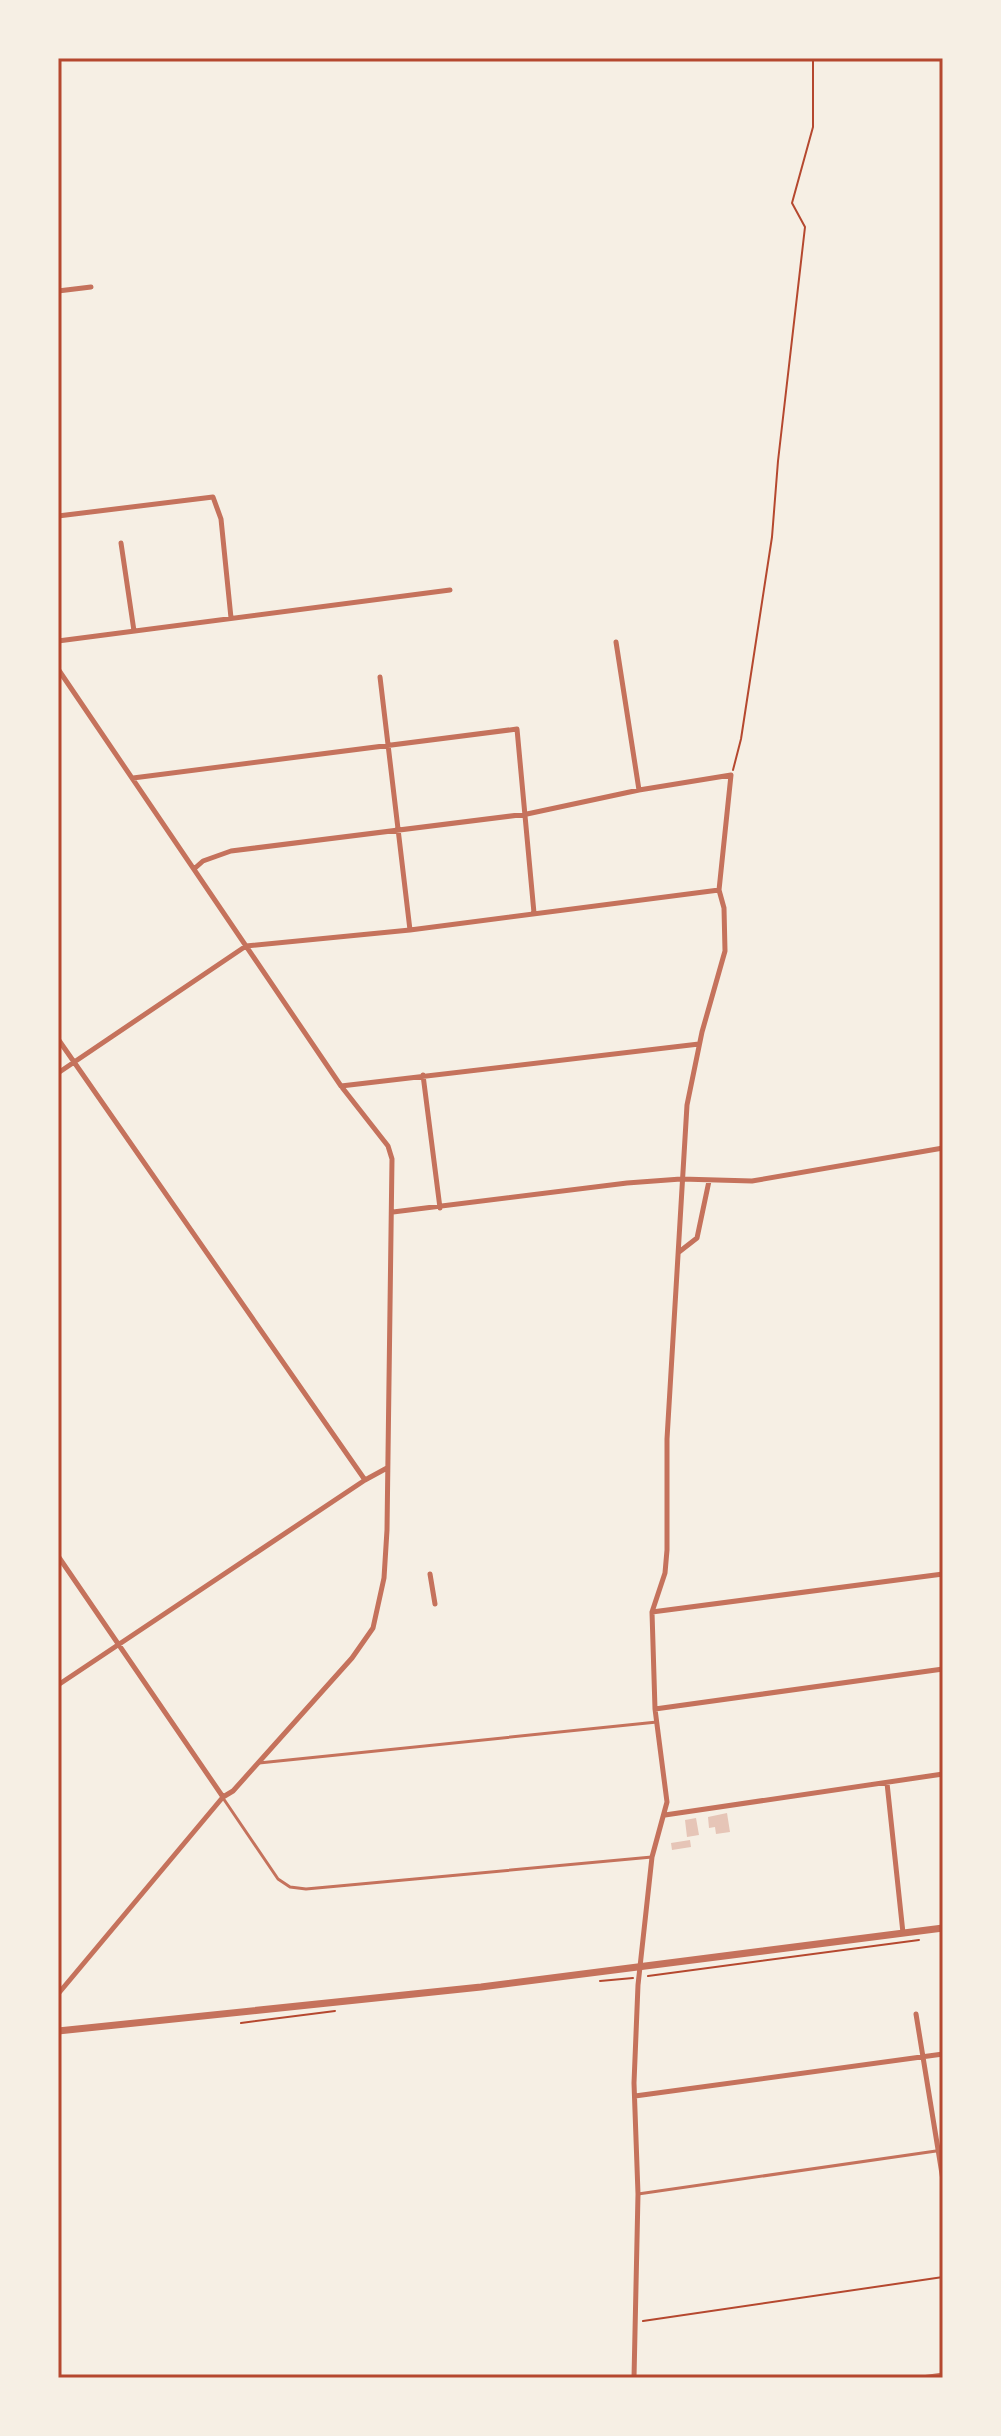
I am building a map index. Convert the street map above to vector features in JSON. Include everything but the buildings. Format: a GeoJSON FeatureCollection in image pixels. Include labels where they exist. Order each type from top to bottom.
{"type":"FeatureCollection","features":[{"type":"Feature","properties":{"kind":"street"},"geometry":{"type":"LineString","coordinates":[[58,291],[91,287]]}},
{"type":"Feature","properties":{"kind":"street"},"geometry":{"type":"LineString","coordinates":[[58,516],[213,497],[221,519],[231,618]]}},
{"type":"Feature","properties":{"kind":"street"},"geometry":{"type":"LineString","coordinates":[[121,543],[134,631]]}},
{"type":"Feature","properties":{"kind":"street"},"geometry":{"type":"LineString","coordinates":[[58,641],[450,590]]}},
{"type":"Feature","properties":{"kind":"street"},"geometry":{"type":"LineString","coordinates":[[616,642],[639,790]]}},
{"type":"Feature","properties":{"kind":"street"},"geometry":{"type":"LineString","coordinates":[[58,669],[341,1086],[388,1146],[392,1159],[393,1212],[387,1530],[384,1578],[373,1628],[352,1658],[259,1763],[233,1791],[223,1797],[58,1994]]}},
{"type":"Feature","properties":{"kind":"street"},"geometry":{"type":"LineString","coordinates":[[380,677],[410,930]]}},
{"type":"Feature","properties":{"kind":"street"},"geometry":{"type":"LineString","coordinates":[[133,778],[517,729],[534,913]]}},
{"type":"Feature","properties":{"kind":"street"},"geometry":{"type":"LineString","coordinates":[[194,869],[203,861],[231,851],[527,814],[639,790],[731,775],[719,890],[724,908],[725,951],[699,1044],[687,1105],[667,1439],[667,1550],[665,1573],[652,1612],[655,1709],[667,1802],[652,1857],[640,1968],[635,2096],[638,2194],[634,2378]]}},
{"type":"Feature","properties":{"kind":"street"},"geometry":{"type":"LineString","coordinates":[[58,1073],[246,946],[410,930],[719,890]]}},
{"type":"Feature","properties":{"kind":"street"},"geometry":{"type":"LineString","coordinates":[[58,1039],[365,1480]]}},
{"type":"Feature","properties":{"kind":"street"},"geometry":{"type":"LineString","coordinates":[[341,1086],[699,1044]]}},
{"type":"Feature","properties":{"kind":"street"},"geometry":{"type":"LineString","coordinates":[[423,1075],[440,1208]]}},
{"type":"Feature","properties":{"kind":"street"},"geometry":{"type":"LineString","coordinates":[[393,1212],[627,1183],[681,1179],[752,1181],[943,1148]]}},
{"type":"Feature","properties":{"kind":"street"},"geometry":{"type":"LineString","coordinates":[[679,1252],[697,1238],[709,1181]]}},
{"type":"Feature","properties":{"kind":"street"},"geometry":{"type":"LineString","coordinates":[[58,1685],[387,1468]]}},
{"type":"Feature","properties":{"kind":"street"},"geometry":{"type":"LineString","coordinates":[[58,1556],[223,1797]]}},
{"type":"Feature","properties":{"kind":"street"},"geometry":{"type":"LineString","coordinates":[[430,1574],[435,1604]]}},
{"type":"Feature","properties":{"kind":"street"},"geometry":{"type":"LineString","coordinates":[[652,1612],[943,1574]]}},
{"type":"Feature","properties":{"kind":"street"},"geometry":{"type":"LineString","coordinates":[[655,1709],[943,1669]]}},
{"type":"Feature","properties":{"kind":"street"},"geometry":{"type":"LineString","coordinates":[[665,1815],[943,1774]]}},
{"type":"Feature","properties":{"kind":"street"},"geometry":{"type":"LineString","coordinates":[[887,1783],[903,1934]]}},
{"type":"Feature","properties":{"kind":"street"},"geometry":{"type":"LineString","coordinates":[[58,2031],[466,1989],[943,1928]]}},
{"type":"Feature","properties":{"kind":"street"},"geometry":{"type":"LineString","coordinates":[[916,2014],[941,2150],[943,2180]]}},
{"type":"Feature","properties":{"kind":"street"},"geometry":{"type":"LineString","coordinates":[[635,2096],[943,2054]]}},
{"type":"Feature","properties":{"kind":"street"},"geometry":{"type":"LineString","coordinates":[[922,2378],[943,2375]]}},
{"type":"Feature","properties":{"kind":"lane"},"geometry":{"type":"LineString","coordinates":[[259,1763],[658,1722]]}},
{"type":"Feature","properties":{"kind":"lane"},"geometry":{"type":"LineString","coordinates":[[223,1797],[278,1879],[290,1887],[306,1889],[652,1857]]}},
{"type":"Feature","properties":{"kind":"lane"},"geometry":{"type":"LineString","coordinates":[[638,2194],[941,2150]]}},
{"type":"Feature","properties":{"kind":"path"},"geometry":{"type":"LineString","coordinates":[[731,775],[741,739],[772,537],[805,227],[792,203],[813,127],[813,58]]}},
{"type":"Feature","properties":{"kind":"path"},"geometry":{"type":"LineString","coordinates":[[635,2322],[943,2277]]}}]}
